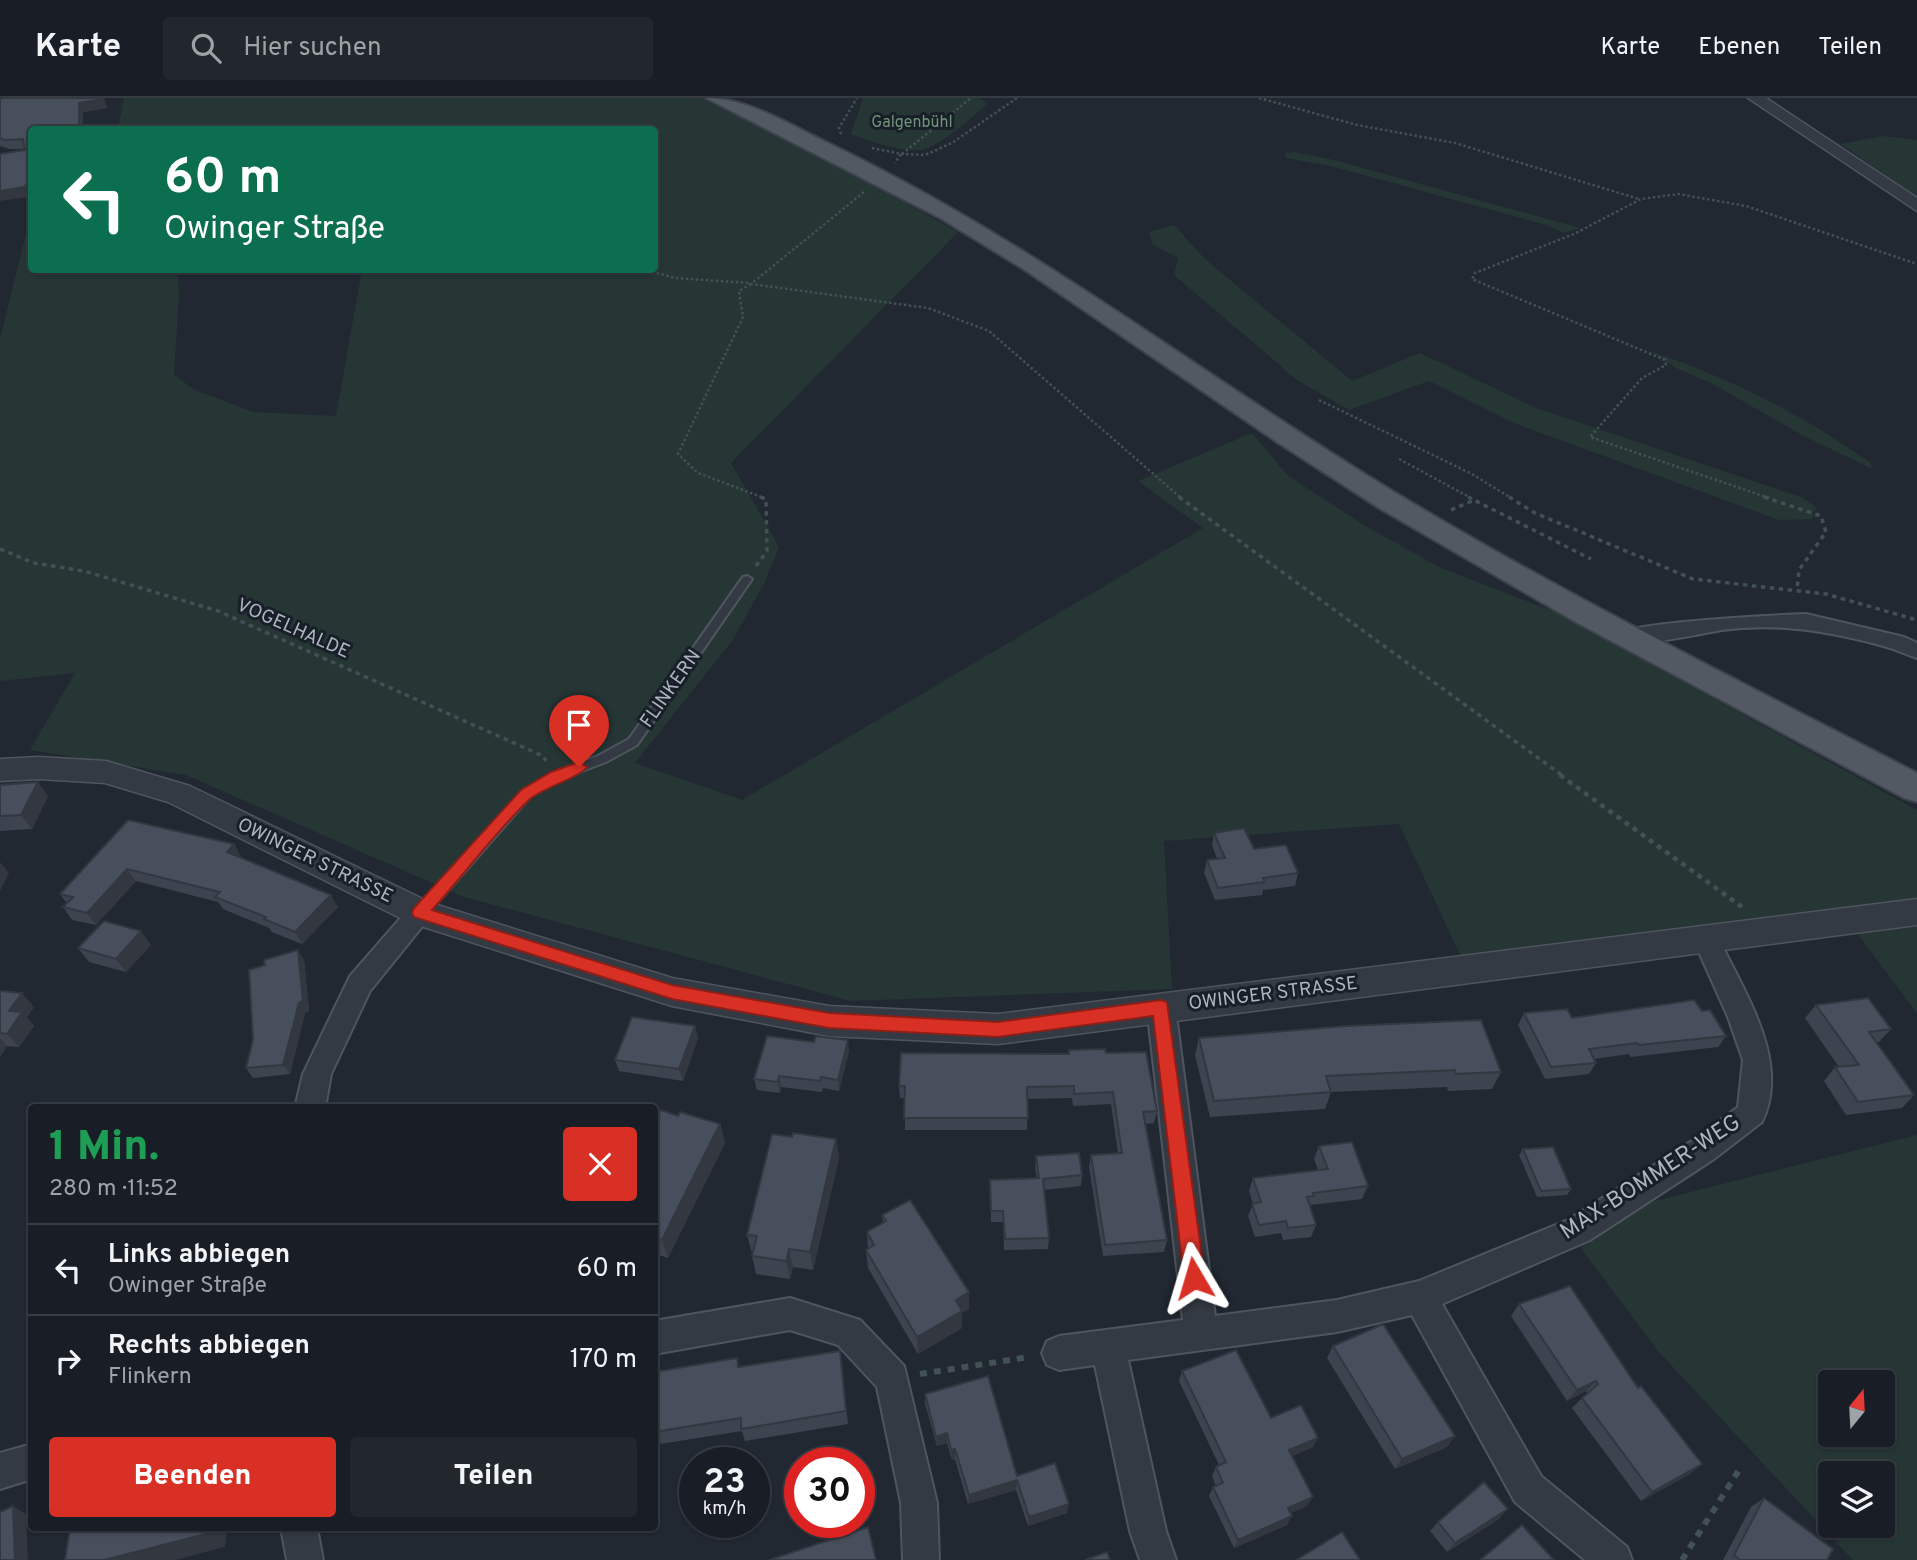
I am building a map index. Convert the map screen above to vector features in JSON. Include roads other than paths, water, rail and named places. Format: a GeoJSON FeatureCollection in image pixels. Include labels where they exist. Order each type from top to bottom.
{"type":"FeatureCollection","features":[{"type":"Feature","properties":{"kind":"main road"},"geometry":{"type":"LineString","coordinates":[[715,98],[842,157],[981,232],[1242,408],[1378,494],[1624,636],[1907,784]]}},
{"type":"Feature","properties":{"kind":"street"},"geometry":{"type":"LineString","coordinates":[[1756,98],[1917,206]]}},
{"type":"Feature","properties":{"kind":"street"},"geometry":{"type":"LineString","coordinates":[[1624,636],[1685,631],[1724,623],[1806,621],[1896,642],[1917,651]]}},
{"type":"Feature","properties":{"kind":"street","name":"OWINGER STRASSE"},"geometry":{"type":"LineString","coordinates":[[0,771],[39,768],[106,772],[178,794],[420,913],[672,992],[829,1021],[998,1029],[1707,941],[1917,912]]}},
{"type":"Feature","properties":{"kind":"street"},"geometry":{"type":"LineString","coordinates":[[311,1104],[317,1074],[360,984],[420,913]]}},
{"type":"Feature","properties":{"kind":"street","name":"MAX-BOMMER-WEG"},"geometry":{"type":"LineString","coordinates":[[1059,1353],[1337,1316],[1420,1297],[1579,1230],[1703,1150],[1752,1113],[1757,1060],[1742,1017],[1707,941]]}},
{"type":"Feature","properties":{"kind":"street"},"geometry":{"type":"LineString","coordinates":[[1161,1007],[1201,1332]]}},
{"type":"Feature","properties":{"kind":"street"},"geometry":{"type":"LineString","coordinates":[[1420,1297],[1528,1489],[1614,1560]]}},
{"type":"Feature","properties":{"kind":"street"},"geometry":{"type":"LineString","coordinates":[[658,1337],[790,1314],[848,1332],[892,1378],[919,1503],[921,1560]]}},
{"type":"Feature","properties":{"kind":"street"},"geometry":{"type":"LineString","coordinates":[[1108,1346],[1148,1531],[1158,1560]]}},
{"type":"Feature","properties":{"kind":"street"},"geometry":{"type":"LineString","coordinates":[[0,1471],[28,1462]]}},
{"type":"Feature","properties":{"kind":"street"},"geometry":{"type":"LineString","coordinates":[[300,1531],[305,1560]]}},
{"type":"Feature","properties":{"kind":"lane","name":"FLINKERN"},"geometry":{"type":"LineString","coordinates":[[420,913],[526,794],[557,776],[602,759],[633,742],[747,579]]}},
{"type":"Feature","properties":{"kind":"park label","name":"Galgenbühl"},"geometry":{"type":"Point","coordinates":[912,123]}}]}
